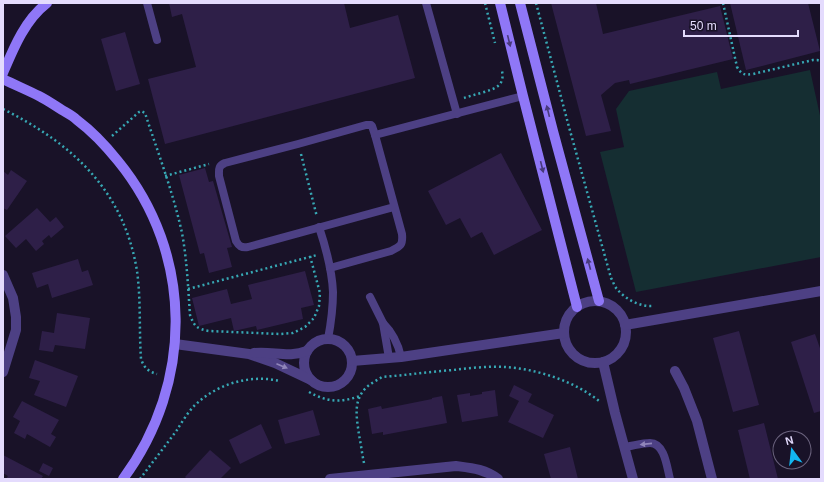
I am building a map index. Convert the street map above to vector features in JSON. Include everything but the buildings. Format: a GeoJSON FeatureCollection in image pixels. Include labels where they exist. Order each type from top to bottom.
{"type":"FeatureCollection","features":[{"type":"Feature","properties":{"kind":"main road"},"geometry":{"type":"LineString","coordinates":[[3,72],[25,27],[47,3]]}},
{"type":"Feature","properties":{"kind":"main road"},"geometry":{"type":"LineString","coordinates":[[500,3],[577,307]]}},
{"type":"Feature","properties":{"kind":"main road"},"geometry":{"type":"LineString","coordinates":[[520,3],[599,301]]}},
{"type":"Feature","properties":{"kind":"main road"},"geometry":{"type":"LineString","coordinates":[[3,79],[40,96],[77,120],[104,143],[130,176],[150,209],[160,235],[174,288],[176,316],[175,344],[170,378],[162,405],[152,430],[141,452],[123,479]]}},
{"type":"Feature","properties":{"kind":"street"},"geometry":{"type":"LineString","coordinates":[[3,275],[13,298],[16,316],[16,330],[3,372]]}},
{"type":"Feature","properties":{"kind":"street"},"geometry":{"type":"LineString","coordinates":[[625,325],[821,291]]}},
{"type":"Feature","properties":{"kind":"street"},"geometry":{"type":"LineString","coordinates":[[599,301],[616,309],[622,316],[626,334],[624,343],[611,358],[603,362],[592,362],[581,359],[572,353],[566,344],[564,333],[565,323],[570,314],[577,307],[584,303],[599,301]]}},
{"type":"Feature","properties":{"kind":"street"},"geometry":{"type":"LineString","coordinates":[[352,361],[389,358],[564,333]]}},
{"type":"Feature","properties":{"kind":"street"},"geometry":{"type":"LineString","coordinates":[[175,344],[248,354],[282,366],[319,385],[333,386],[344,380],[349,374],[351,368],[352,361],[350,354],[342,343],[335,340],[322,340],[316,342],[307,351],[304,364],[305,371],[313,381]]}},
{"type":"Feature","properties":{"kind":"street"},"geometry":{"type":"LineString","coordinates":[[248,354],[262,352],[294,355],[307,351]]}},
{"type":"Feature","properties":{"kind":"street"},"geometry":{"type":"LineString","coordinates":[[603,362],[615,414],[633,479]]}},
{"type":"Feature","properties":{"kind":"street"},"geometry":{"type":"LineString","coordinates":[[675,371],[695,414],[712,479]]}},
{"type":"Feature","properties":{"kind":"street"},"geometry":{"type":"LineString","coordinates":[[330,479],[456,466],[475,468],[498,479]]}},
{"type":"Feature","properties":{"kind":"lane"},"geometry":{"type":"LineString","coordinates":[[147,3],[157,40]]}},
{"type":"Feature","properties":{"kind":"lane"},"geometry":{"type":"LineString","coordinates":[[426,3],[458,114]]}},
{"type":"Feature","properties":{"kind":"lane"},"geometry":{"type":"LineString","coordinates":[[375,135],[523,96]]}},
{"type":"Feature","properties":{"kind":"lane"},"geometry":{"type":"LineString","coordinates":[[330,268],[391,251],[400,247],[402,241],[402,234],[372,126],[369,124],[221,165],[218,169],[219,176],[236,241],[242,248],[394,207]]}},
{"type":"Feature","properties":{"kind":"lane"},"geometry":{"type":"LineString","coordinates":[[319,227],[327,252],[333,291],[332,316],[328,339]]}},
{"type":"Feature","properties":{"kind":"lane"},"geometry":{"type":"LineString","coordinates":[[370,297],[383,323],[389,358]]}},
{"type":"Feature","properties":{"kind":"lane"},"geometry":{"type":"LineString","coordinates":[[383,323],[395,338],[401,356]]}},
{"type":"Feature","properties":{"kind":"lane"},"geometry":{"type":"LineString","coordinates":[[625,447],[651,442],[657,444],[662,449],[670,479]]}},
{"type":"Feature","properties":{"kind":"path"},"geometry":{"type":"LineString","coordinates":[[485,3],[497,48]]}},
{"type":"Feature","properties":{"kind":"path"},"geometry":{"type":"LineString","coordinates":[[536,3],[611,278],[617,289],[626,298],[637,304],[655,306]]}},
{"type":"Feature","properties":{"kind":"path"},"geometry":{"type":"LineString","coordinates":[[723,3],[737,67],[740,72],[745,75],[812,60],[821,61]]}},
{"type":"Feature","properties":{"kind":"path"},"geometry":{"type":"LineString","coordinates":[[454,101],[499,86],[502,81],[502,71]]}},
{"type":"Feature","properties":{"kind":"path"},"geometry":{"type":"LineString","coordinates":[[3,109],[18,116],[68,150],[86,166],[101,184],[114,204],[125,226],[137,272],[141,359],[146,369],[170,378]]}},
{"type":"Feature","properties":{"kind":"path"},"geometry":{"type":"LineString","coordinates":[[104,143],[139,112],[141,111],[145,113],[175,206],[182,234],[186,260],[190,315],[193,323],[200,329],[217,332],[280,334],[293,333],[305,327],[314,318],[319,306],[320,293],[310,256]]}},
{"type":"Feature","properties":{"kind":"path"},"geometry":{"type":"LineString","coordinates":[[298,144],[319,227]]}},
{"type":"Feature","properties":{"kind":"path"},"geometry":{"type":"LineString","coordinates":[[165,176],[209,164],[221,165]]}},
{"type":"Feature","properties":{"kind":"path"},"geometry":{"type":"LineString","coordinates":[[188,289],[327,252]]}},
{"type":"Feature","properties":{"kind":"path"},"geometry":{"type":"LineString","coordinates":[[366,476],[356,412],[357,404],[364,390],[370,384],[382,377],[481,367],[505,367],[530,370],[553,376],[576,386],[591,395],[615,414]]}},
{"type":"Feature","properties":{"kind":"path"},"geometry":{"type":"LineString","coordinates":[[140,479],[194,406],[205,397],[231,383],[260,378],[282,381]]}},
{"type":"Feature","properties":{"kind":"path"},"geometry":{"type":"LineString","coordinates":[[304,389],[319,397],[329,400],[350,400],[360,396]]}},
{"type":"Feature","properties":{"kind":"green space"},"geometry":{"type":"Polygon","coordinates":[[[810,70],[821,120],[821,257],[636,292],[600,152],[624,147],[616,109],[629,91],[717,72],[721,89],[810,70]]]}}]}
